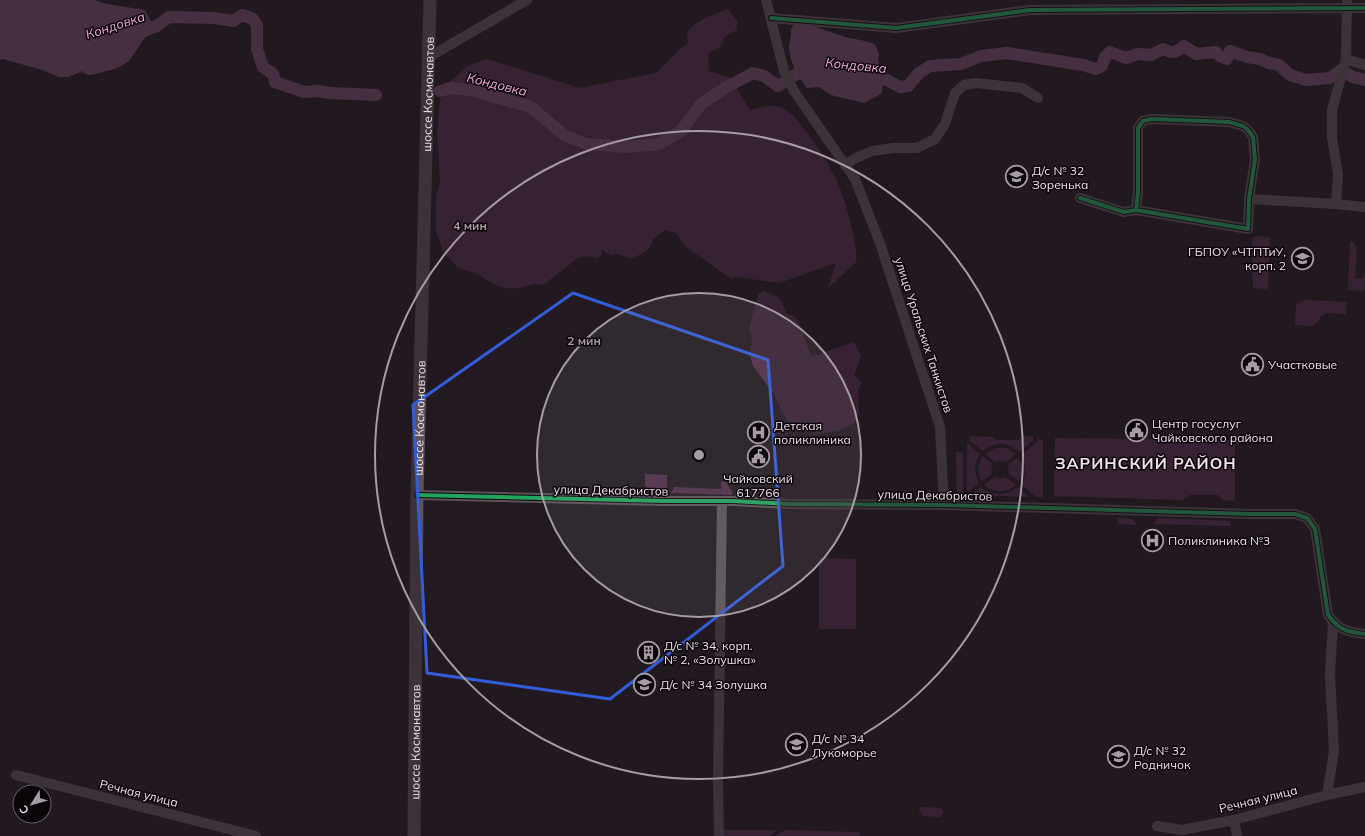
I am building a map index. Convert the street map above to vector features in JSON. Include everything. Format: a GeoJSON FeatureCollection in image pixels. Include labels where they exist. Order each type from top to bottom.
{"type":"FeatureCollection","features":[{"type":"Feature","properties":{"kind":"main road","name":"шоссе Космонавтов"},"geometry":{"type":"LineString","coordinates":[[414,836],[417,495],[430,0]]}},
{"type":"Feature","properties":{"kind":"street"},"geometry":{"type":"LineString","coordinates":[[429,57],[527,0]]}},
{"type":"Feature","properties":{"kind":"street","name":"улица Уральских Танкистов"},"geometry":{"type":"LineString","coordinates":[[766,0],[784,71],[794,91],[855,178],[880,243],[940,427],[944,504]]}},
{"type":"Feature","properties":{"kind":"street"},"geometry":{"type":"LineString","coordinates":[[771,18],[896,28],[1074,5],[1347,4],[1365,8]]}},
{"type":"Feature","properties":{"kind":"street"},"geometry":{"type":"LineString","coordinates":[[1336,204],[1338,174],[1332,138],[1332,110],[1344,68],[1347,4]]}},
{"type":"Feature","properties":{"kind":"street"},"geometry":{"type":"LineString","coordinates":[[1344,68],[1365,66]]}},
{"type":"Feature","properties":{"kind":"street"},"geometry":{"type":"LineString","coordinates":[[845,165],[872,151],[892,148],[917,148],[935,139],[945,124],[955,93],[964,85],[975,83],[1022,88],[1038,98]]}},
{"type":"Feature","properties":{"kind":"street"},"geometry":{"type":"LineString","coordinates":[[1080,198],[1124,212],[1136,210],[1248,229],[1249,199],[1255,159],[1253,137],[1243,126],[1229,122],[1152,119],[1143,121],[1138,128],[1138,192],[1136,210]]}},
{"type":"Feature","properties":{"kind":"street"},"geometry":{"type":"LineString","coordinates":[[1249,199],[1365,207]]}},
{"type":"Feature","properties":{"kind":"street","name":"улица Декабристов"},"geometry":{"type":"LineString","coordinates":[[417,495],[722,501],[788,504],[944,504],[1250,514],[1295,514],[1307,518],[1315,528],[1328,615],[1333,622]]}},
{"type":"Feature","properties":{"kind":"street"},"geometry":{"type":"LineString","coordinates":[[719,836],[718,780],[722,501]]}},
{"type":"Feature","properties":{"kind":"street"},"geometry":{"type":"LineString","coordinates":[[1333,622],[1346,632],[1365,634]]}},
{"type":"Feature","properties":{"kind":"street"},"geometry":{"type":"LineString","coordinates":[[1327,795],[1334,751],[1330,674],[1333,622]]}},
{"type":"Feature","properties":{"kind":"street","name":"Речная улица"},"geometry":{"type":"LineString","coordinates":[[16,775],[256,836]]}},
{"type":"Feature","properties":{"kind":"street","name":"Речная улица"},"geometry":{"type":"LineString","coordinates":[[1157,826],[1182,830],[1234,820],[1327,795],[1365,787]]}},
{"type":"Feature","properties":{"kind":"street"},"geometry":{"type":"LineString","coordinates":[[1234,820],[1237,836]]}},
{"type":"Feature","properties":{"kind":"highlighted area"},"geometry":{"type":"Polygon","coordinates":[[[573,293],[768,360],[783,566],[610,699],[427,673],[413,405],[573,293]]]}},
{"type":"Feature","properties":{"kind":"shaded area"},"geometry":{"type":"Polygon","coordinates":[[[728,9],[737,21],[737,30],[725,36],[720,47],[708,54],[709,71],[730,78],[750,110],[772,106],[780,107],[795,118],[804,128],[827,163],[840,188],[853,234],[856,262],[828,288],[836,263],[779,283],[737,277],[732,279],[686,247],[676,233],[665,230],[652,240],[652,243],[648,249],[632,259],[617,254],[611,255],[601,249],[602,255],[596,258],[588,256],[578,258],[543,285],[535,284],[512,289],[495,285],[477,274],[459,268],[444,253],[436,231],[436,196],[440,183],[437,135],[441,89],[468,66],[487,59],[580,88],[656,73],[688,43],[687,32],[696,24],[728,9]]]}},
{"type":"Feature","properties":{"kind":"shaded area"},"geometry":{"type":"Polygon","coordinates":[[[1255,236],[1270,237],[1268,289],[1253,288],[1252,239],[1255,236]]]}},
{"type":"Feature","properties":{"kind":"shaded area"},"geometry":{"type":"Polygon","coordinates":[[[1350,241],[1354,242],[1357,249],[1355,278],[1362,279],[1365,274],[1364,291],[1348,290],[1350,241]]]}},
{"type":"Feature","properties":{"kind":"shaded area"},"geometry":{"type":"Polygon","coordinates":[[[763,291],[773,294],[779,298],[786,313],[796,317],[811,357],[854,342],[861,356],[854,376],[862,382],[858,390],[859,413],[855,422],[839,431],[816,434],[805,430],[795,431],[790,427],[789,422],[782,413],[776,397],[753,366],[750,355],[752,337],[749,330],[756,301],[759,294],[763,291]]]}},
{"type":"Feature","properties":{"kind":"shaded area"},"geometry":{"type":"Polygon","coordinates":[[[1306,300],[1347,302],[1346,314],[1326,313],[1312,326],[1295,325],[1296,306],[1299,302],[1306,300]]]}},
{"type":"Feature","properties":{"kind":"shaded area"},"geometry":{"type":"Polygon","coordinates":[[[970,436],[993,437],[996,440],[1019,440],[1025,436],[1033,436],[1033,440],[1019,452],[1015,448],[1006,444],[996,444],[983,451],[970,441],[970,436]]]}},
{"type":"Feature","properties":{"kind":"shaded area"},"geometry":{"type":"Polygon","coordinates":[[[1055,438],[1235,440],[1235,501],[1223,500],[1218,495],[1190,495],[1183,500],[1054,496],[1055,438]]]}},
{"type":"Feature","properties":{"kind":"shaded area"},"geometry":{"type":"Polygon","coordinates":[[[1037,439],[1043,440],[1043,497],[1036,497],[1021,484],[1025,470],[1021,455],[1037,442],[1037,439]]]}},
{"type":"Feature","properties":{"kind":"shaded area"},"geometry":{"type":"Polygon","coordinates":[[[967,442],[980,454],[975,468],[979,483],[967,493],[967,442]]]}},
{"type":"Feature","properties":{"kind":"shaded area"},"geometry":{"type":"Polygon","coordinates":[[[995,448],[1006,448],[1016,454],[1006,462],[995,462],[986,454],[995,448]]]}},
{"type":"Feature","properties":{"kind":"shaded area"},"geometry":{"type":"Polygon","coordinates":[[[956,452],[963,452],[963,495],[957,494],[956,452]]]}},
{"type":"Feature","properties":{"kind":"shaded area"},"geometry":{"type":"Polygon","coordinates":[[[983,456],[993,465],[991,469],[992,474],[982,481],[978,468],[983,456]]]}},
{"type":"Feature","properties":{"kind":"shaded area"},"geometry":{"type":"Polygon","coordinates":[[[1018,457],[1022,469],[1019,481],[1009,474],[1008,465],[1018,457]]]}},
{"type":"Feature","properties":{"kind":"shaded area"},"geometry":{"type":"Polygon","coordinates":[[[645,474],[667,475],[667,487],[664,492],[649,492],[645,485],[645,474]]]}},
{"type":"Feature","properties":{"kind":"shaded area"},"geometry":{"type":"Polygon","coordinates":[[[995,476],[1000,479],[1006,477],[1016,485],[1008,490],[996,491],[984,485],[995,476]]]}},
{"type":"Feature","properties":{"kind":"shaded area"},"geometry":{"type":"Polygon","coordinates":[[[721,482],[726,482],[732,492],[732,495],[671,493],[674,487],[721,489],[721,482]]]}},
{"type":"Feature","properties":{"kind":"shaded area"},"geometry":{"type":"Polygon","coordinates":[[[981,487],[995,494],[1004,494],[1018,487],[1030,497],[970,495],[981,487]]]}},
{"type":"Feature","properties":{"kind":"shaded area"},"geometry":{"type":"Polygon","coordinates":[[[1118,518],[1133,519],[1137,525],[1118,524],[1118,518]]]}},
{"type":"Feature","properties":{"kind":"shaded area"},"geometry":{"type":"Polygon","coordinates":[[[1158,518],[1230,521],[1230,526],[1153,524],[1158,518]]]}},
{"type":"Feature","properties":{"kind":"shaded area"},"geometry":{"type":"Polygon","coordinates":[[[819,558],[856,559],[856,629],[819,629],[819,558]]]}},
{"type":"Feature","properties":{"kind":"shaded area"},"geometry":{"type":"Polygon","coordinates":[[[920,808],[940,808],[943,810],[943,814],[940,817],[922,816],[919,810],[920,808]]]}},
{"type":"Feature","properties":{"kind":"shaded area"},"geometry":{"type":"Polygon","coordinates":[[[721,830],[776,831],[770,836],[720,836],[721,830]]]}},
{"type":"Feature","properties":{"kind":"shaded area"},"geometry":{"type":"Polygon","coordinates":[[[785,830],[857,832],[860,833],[861,836],[775,836],[785,830]]]}},
{"type":"Feature","properties":{"kind":"water"},"geometry":{"type":"Polygon","coordinates":[[[0,0],[94,0],[107,4],[145,10],[150,20],[157,26],[148,33],[129,61],[118,68],[91,75],[85,74],[83,71],[68,77],[59,77],[42,70],[3,59],[0,60],[0,0]]]}},
{"type":"Feature","properties":{"kind":"water"},"geometry":{"type":"Polygon","coordinates":[[[799,21],[845,37],[870,42],[875,45],[879,54],[878,60],[885,79],[881,94],[864,103],[831,95],[819,87],[807,88],[795,69],[789,48],[791,29],[795,23],[799,21]]]}},
{"type":"Feature","properties":{"kind":"waterway","name":"Кондовка"},"geometry":{"type":"LineString","coordinates":[[143,31],[157,26],[169,17],[215,18],[233,21],[242,15],[253,19],[257,25],[257,49],[263,67],[273,74],[275,82],[304,92],[317,91],[376,95]]}},
{"type":"Feature","properties":{"kind":"waterway","name":"Кондовка"},"geometry":{"type":"LineString","coordinates":[[869,79],[885,79],[900,87],[908,86],[919,73],[930,66],[961,64],[981,56],[1007,53],[1083,65],[1096,69],[1102,66],[1105,57],[1110,52],[1126,58],[1138,54],[1151,55],[1163,49],[1174,52],[1184,46],[1196,54],[1216,52],[1219,56],[1227,59],[1230,51],[1247,57],[1260,59],[1279,65],[1290,75],[1306,80],[1330,78],[1341,70],[1353,77],[1365,80]]}},
{"type":"Feature","properties":{"kind":"waterway","name":"Кондовка"},"geometry":{"type":"LineString","coordinates":[[440,91],[450,88],[470,90],[531,107],[564,135],[586,144],[627,147],[659,144],[681,131],[701,104],[725,88],[753,73],[764,76],[778,86],[798,73],[815,76]]}},
{"type":"Feature","properties":{"kind":"cycle path"},"geometry":{"type":"LineString","coordinates":[[771,18],[896,28],[1030,10],[1365,8]]}},
{"type":"Feature","properties":{"kind":"cycle path"},"geometry":{"type":"LineString","coordinates":[[1080,198],[1124,212],[1136,210],[1248,229],[1249,199],[1255,159],[1253,137],[1243,126],[1229,122],[1152,119],[1143,121],[1138,128],[1138,192],[1136,210]]}},
{"type":"Feature","properties":{"kind":"cycle path"},"geometry":{"type":"LineString","coordinates":[[417,495],[665,501],[733,501],[788,504],[944,505],[1295,514],[1307,518],[1315,529],[1328,615],[1340,627],[1353,632],[1365,634]]}},
{"type":"Feature","properties":{"kind":"place","name":"Д/с № 32 Зоренька"},"geometry":{"type":"Point","coordinates":[1016,177]}},
{"type":"Feature","properties":{"kind":"place","name":"ГБПОУ «ЧТПТиУ, корп. 2"},"geometry":{"type":"Point","coordinates":[1302,258]}},
{"type":"Feature","properties":{"kind":"place","name":"Участковые"},"geometry":{"type":"Point","coordinates":[1253,364]}},
{"type":"Feature","properties":{"kind":"place","name":"Центр госуслуг Чайковского района"},"geometry":{"type":"Point","coordinates":[1136,430]}},
{"type":"Feature","properties":{"kind":"place","name":"Детская поликлиника"},"geometry":{"type":"Point","coordinates":[759,432]}},
{"type":"Feature","properties":{"kind":"place","name":"Чайковский 617766"},"geometry":{"type":"Point","coordinates":[758,457]}},
{"type":"Feature","properties":{"kind":"place","name":"Поликлиника №3"},"geometry":{"type":"Point","coordinates":[1152,540]}},
{"type":"Feature","properties":{"kind":"place","name":"Д/с № 34, корп. № 2, «Золушка»"},"geometry":{"type":"Point","coordinates":[649,652]}},
{"type":"Feature","properties":{"kind":"place","name":"Д/с № 34 Золушка"},"geometry":{"type":"Point","coordinates":[644,684]}},
{"type":"Feature","properties":{"kind":"place","name":"Д/с № 34 Лукоморье"},"geometry":{"type":"Point","coordinates":[796,745]}},
{"type":"Feature","properties":{"kind":"place","name":"Д/с № 32 Родничок"},"geometry":{"type":"Point","coordinates":[1119,757]}},
{"type":"Feature","properties":{"kind":"district","name":"ЗАРИНСКИЙ РАЙОН"},"geometry":{"type":"Point","coordinates":[1146,463]}}]}
